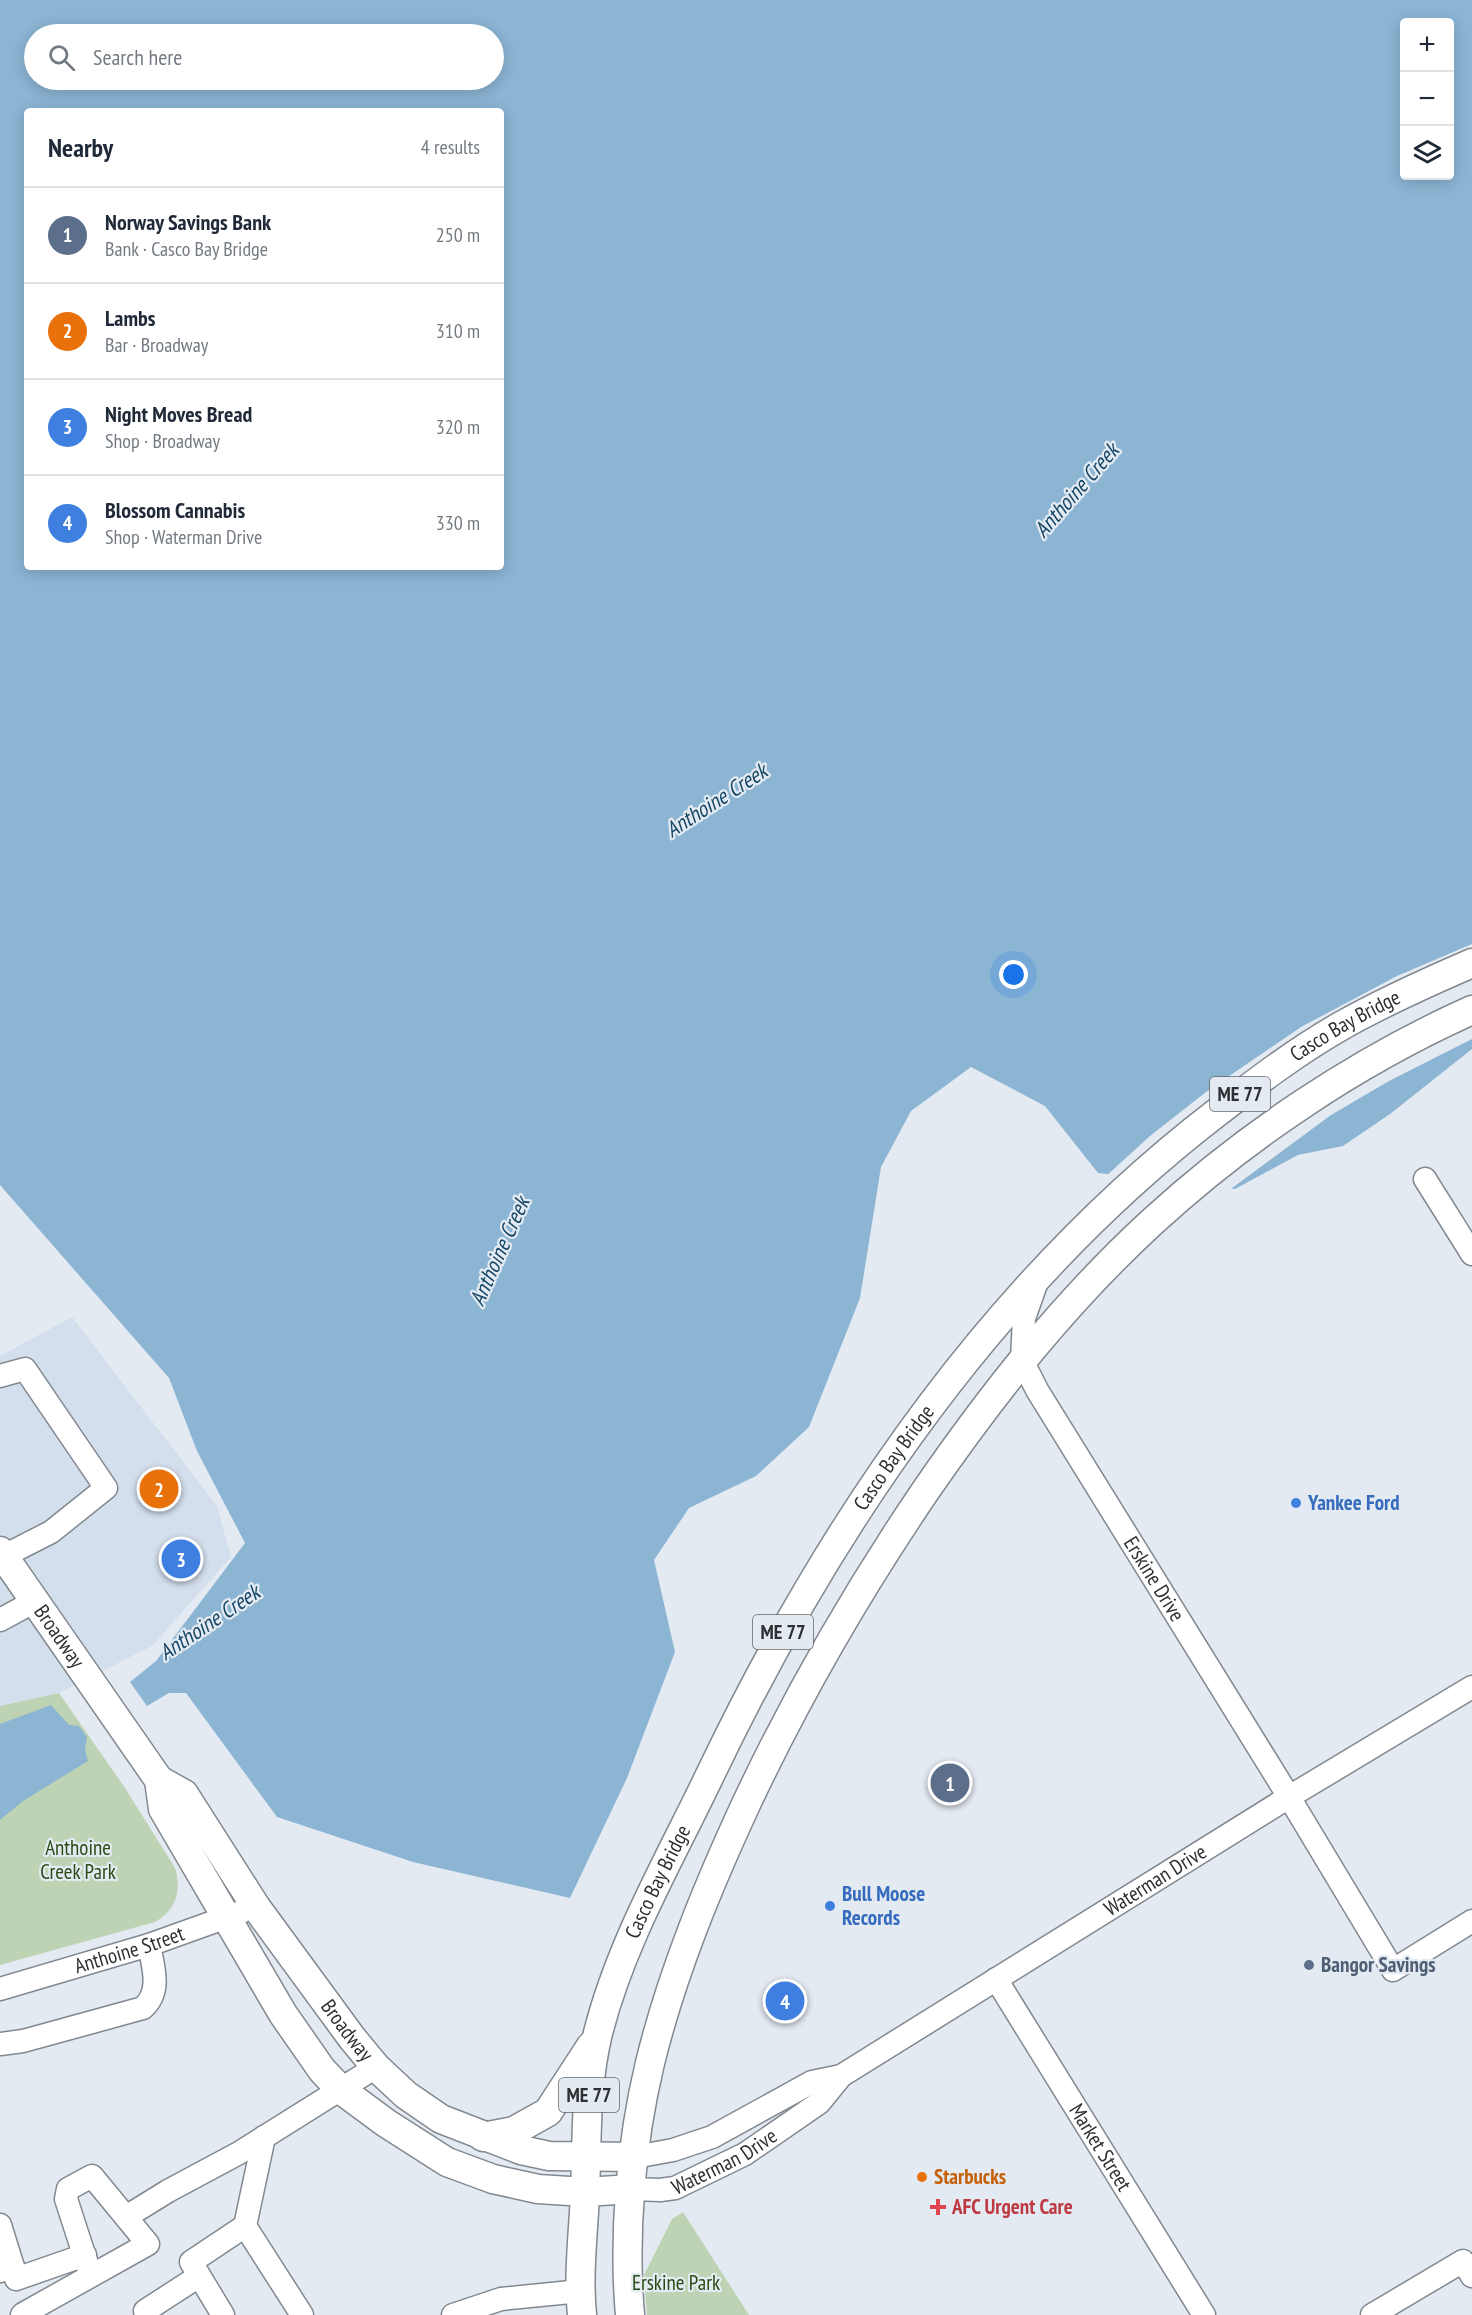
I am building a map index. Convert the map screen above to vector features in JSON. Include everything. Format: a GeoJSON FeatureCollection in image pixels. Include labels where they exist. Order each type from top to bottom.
{"type":"FeatureCollection","features":[{"type":"Feature","properties":{"kind":"main road","name":"Casco Bay Bridge"},"geometry":{"type":"LineString","coordinates":[[586,2157],[589,2094],[598,2034],[627,1947],[644,1908],[749,1693],[782,1634],[829,1556],[893,1459],[948,1383],[1007,1309],[1041,1272],[1146,1169],[1258,1081],[1340,1027],[1432,980],[1472,963]]}},
{"type":"Feature","properties":{"kind":"main road","name":"Casco Bay Bridge"},"geometry":{"type":"LineString","coordinates":[[635,2157],[649,2067],[666,2005],[694,1924],[727,1845],[764,1766],[811,1676],[900,1530],[965,1433],[1022,1360],[1070,1304],[1150,1224],[1255,1138],[1341,1080],[1431,1029],[1472,1010]]}},
{"type":"Feature","properties":{"kind":"main road","name":"Broadway"},"geometry":{"type":"LineString","coordinates":[[2,1553],[159,1780],[184,1794],[256,1907],[376,2067],[406,2096],[441,2119],[482,2137],[542,2155],[586,2157]]}},
{"type":"Feature","properties":{"kind":"main road","name":"Broadway"},"geometry":{"type":"LineString","coordinates":[[159,1780],[163,1809],[283,2014],[322,2070],[340,2089],[386,2123],[447,2162],[493,2179],[531,2188],[585,2192]]}},
{"type":"Feature","properties":{"kind":"main road"},"geometry":{"type":"LineString","coordinates":[[482,2137],[514,2131],[548,2112],[598,2034]]}},
{"type":"Feature","properties":{"kind":"main road","name":"Waterman Drive"},"geometry":{"type":"LineString","coordinates":[[586,2157],[635,2157]]}},
{"type":"Feature","properties":{"kind":"main road","name":"ME 77"},"geometry":{"type":"LineString","coordinates":[[581,2303],[586,2157]]}},
{"type":"Feature","properties":{"kind":"main road","name":"ME 77"},"geometry":{"type":"LineString","coordinates":[[630,2315],[628,2236],[635,2157]]}},
{"type":"Feature","properties":{"kind":"main road","name":"Waterman Drive"},"geometry":{"type":"LineString","coordinates":[[585,2192],[632,2189]]}},
{"type":"Feature","properties":{"kind":"street"},"geometry":{"type":"LineString","coordinates":[[1425,1179],[1468,1239]]}},
{"type":"Feature","properties":{"kind":"street"},"geometry":{"type":"LineString","coordinates":[[1022,1360],[1024,1318],[1041,1272]]}},
{"type":"Feature","properties":{"kind":"street","name":"Erskine Drive"},"geometry":{"type":"LineString","coordinates":[[1022,1360],[1037,1390],[1289,1797],[1393,1970],[1472,1921]]}},
{"type":"Feature","properties":{"kind":"street"},"geometry":{"type":"LineString","coordinates":[[0,1376],[25,1369],[106,1488],[51,1532],[2,1553]]}},
{"type":"Feature","properties":{"kind":"street"},"geometry":{"type":"LineString","coordinates":[[0,1620],[35,1601]]}},
{"type":"Feature","properties":{"kind":"street","name":"Waterman Drive"},"geometry":{"type":"LineString","coordinates":[[632,2189],[675,2188],[745,2154],[819,2103],[841,2076],[1289,1797],[1472,1688]]}},
{"type":"Feature","properties":{"kind":"street","name":"Anthoine Street"},"geometry":{"type":"LineString","coordinates":[[0,1989],[149,1945],[256,1907]]}},
{"type":"Feature","properties":{"kind":"street"},"geometry":{"type":"LineString","coordinates":[[0,2044],[23,2041],[143,2008],[150,2002],[154,1988],[154,1969],[149,1945]]}},
{"type":"Feature","properties":{"kind":"street","name":"Market Street"},"geometry":{"type":"LineString","coordinates":[[996,1979],[1204,2315]]}},
{"type":"Feature","properties":{"kind":"street"},"geometry":{"type":"LineString","coordinates":[[126,2217],[264,2137],[376,2067]]}},
{"type":"Feature","properties":{"kind":"street","name":"Waterman Drive"},"geometry":{"type":"LineString","coordinates":[[635,2157],[674,2150],[711,2137],[812,2082],[841,2076]]}},
{"type":"Feature","properties":{"kind":"street"},"geometry":{"type":"LineString","coordinates":[[223,2315],[191,2262],[245,2226],[264,2137]]}},
{"type":"Feature","properties":{"kind":"street"},"geometry":{"type":"LineString","coordinates":[[0,2225],[7,2269],[16,2279],[88,2266],[148,2244],[92,2176],[68,2189],[66,2199],[88,2266]]}},
{"type":"Feature","properties":{"kind":"street"},"geometry":{"type":"LineString","coordinates":[[245,2226],[302,2315]]}},
{"type":"Feature","properties":{"kind":"street"},"geometry":{"type":"LineString","coordinates":[[1372,2315],[1463,2261],[1472,2276]]}},
{"type":"Feature","properties":{"kind":"street"},"geometry":{"type":"LineString","coordinates":[[22,2315],[88,2266]]}},
{"type":"Feature","properties":{"kind":"street"},"geometry":{"type":"LineString","coordinates":[[147,2315],[145,2311],[199,2277]]}},
{"type":"Feature","properties":{"kind":"street"},"geometry":{"type":"LineString","coordinates":[[453,2315],[501,2299],[581,2303]]}},
{"type":"Feature","properties":{"kind":"shaded area"},"geometry":{"type":"Polygon","coordinates":[[[72,1317],[217,1506],[231,1557],[152,1646],[59,1693],[0,1706],[0,1356],[72,1317]]]}},
{"type":"Feature","properties":{"kind":"green space","name":"Anthoine Creek Park"},"geometry":{"type":"Polygon","coordinates":[[[59,1693],[125,1788],[175,1868],[178,1884],[176,1899],[168,1912],[155,1922],[0,1965],[0,1706],[59,1693]]]}},
{"type":"Feature","properties":{"kind":"green space","name":"Erskine Park"},"geometry":{"type":"Polygon","coordinates":[[[683,2212],[749,2315],[647,2315],[644,2275],[672,2219],[683,2212]]]}},
{"type":"Feature","properties":{"kind":"water","name":"Anthoine Creek"},"geometry":{"type":"Polygon","coordinates":[[[0,0],[1472,0],[1472,1049],[1390,1114],[1343,1146],[1298,1155],[1235,1189],[1098,1173],[1045,1106],[971,1067],[911,1111],[881,1167],[860,1298],[809,1427],[756,1476],[689,1508],[654,1560],[675,1652],[627,1778],[570,1898],[413,1862],[277,1817],[186,1693],[169,1693],[147,1706],[130,1682],[156,1661],[245,1543],[197,1451],[169,1378],[0,1185],[0,0]]]}},
{"type":"Feature","properties":{"kind":"water"},"geometry":{"type":"Polygon","coordinates":[[[51,1705],[69,1725],[79,1726],[87,1737],[85,1750],[88,1761],[23,1801],[0,1820],[0,1724],[51,1705]]]}},
{"type":"Feature","properties":{"kind":"pier"},"geometry":{"type":"Polygon","coordinates":[[[1472,944],[1472,1039],[1389,1081],[1331,1115],[1228,1191],[1105,1177],[1150,1136],[1206,1092],[1301,1027],[1397,976],[1472,944]]]}},
{"type":"Feature","properties":{"kind":"place","name":"Lambs"},"geometry":{"type":"Point","coordinates":[159,1489]}},
{"type":"Feature","properties":{"kind":"place","name":"Yankee Ford"},"geometry":{"type":"Point","coordinates":[1296,1503]}},
{"type":"Feature","properties":{"kind":"place","name":"Night Moves Bread"},"geometry":{"type":"Point","coordinates":[181,1559]}},
{"type":"Feature","properties":{"kind":"place","name":"Norway Savings Bank"},"geometry":{"type":"Point","coordinates":[950,1783]}},
{"type":"Feature","properties":{"kind":"place","name":"Bull Moose Records"},"geometry":{"type":"Point","coordinates":[830,1906]}},
{"type":"Feature","properties":{"kind":"place","name":"Bangor Savings"},"geometry":{"type":"Point","coordinates":[1309,1965]}},
{"type":"Feature","properties":{"kind":"place","name":"Blossom Cannabis"},"geometry":{"type":"Point","coordinates":[785,2001]}},
{"type":"Feature","properties":{"kind":"place","name":"Starbucks"},"geometry":{"type":"Point","coordinates":[922,2177]}},
{"type":"Feature","properties":{"kind":"place","name":"AFC Urgent Care"},"geometry":{"type":"Point","coordinates":[938,2207]}}]}
